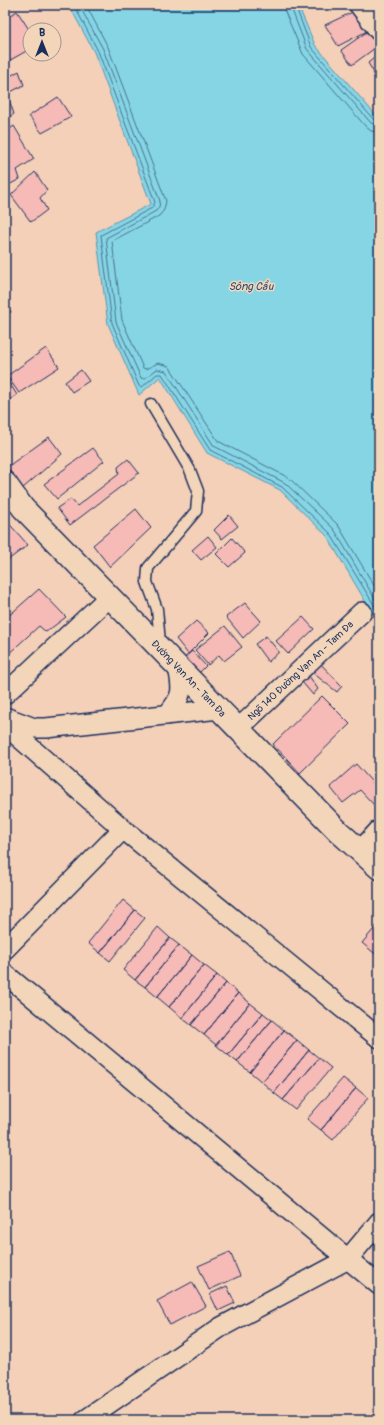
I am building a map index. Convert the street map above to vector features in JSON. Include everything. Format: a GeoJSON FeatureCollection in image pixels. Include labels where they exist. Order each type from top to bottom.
{"type":"FeatureCollection","features":[{"type":"Feature","properties":{"kind":"main road","name":"Đường Vạn An - Tam Đa"},"geometry":{"type":"LineString","coordinates":[[5,483],[23,508],[109,597],[338,831],[379,868]]}},
{"type":"Feature","properties":{"kind":"street"},"geometry":{"type":"LineString","coordinates":[[360,5],[379,31]]}},
{"type":"Feature","properties":{"kind":"street"},"geometry":{"type":"LineString","coordinates":[[5,694],[109,597]]}},
{"type":"Feature","properties":{"kind":"street","name":"Ngõ 140 Đường Vạn An - Tam Đa"},"geometry":{"type":"LineString","coordinates":[[238,729],[362,612]]}},
{"type":"Feature","properties":{"kind":"street"},"geometry":{"type":"LineString","coordinates":[[167,715],[178,703],[182,693],[178,668]]}},
{"type":"Feature","properties":{"kind":"street"},"geometry":{"type":"LineString","coordinates":[[5,717],[34,728],[46,728],[219,709]]}},
{"type":"Feature","properties":{"kind":"street"},"geometry":{"type":"LineString","coordinates":[[5,725],[123,829],[379,1038]]}},
{"type":"Feature","properties":{"kind":"street"},"geometry":{"type":"LineString","coordinates":[[5,949],[123,829]]}},
{"type":"Feature","properties":{"kind":"street"},"geometry":{"type":"LineString","coordinates":[[360,851],[379,830]]}},
{"type":"Feature","properties":{"kind":"street"},"geometry":{"type":"LineString","coordinates":[[5,974],[379,1286]]}},
{"type":"Feature","properties":{"kind":"street"},"geometry":{"type":"LineString","coordinates":[[85,1420],[221,1327],[348,1259],[379,1222]]}},
{"type":"Feature","properties":{"kind":"lane"},"geometry":{"type":"LineString","coordinates":[[151,404],[190,470],[198,491],[196,511],[148,568],[147,582],[158,608],[158,632],[162,651]]}},
{"type":"Feature","properties":{"kind":"water","name":"Sông Cầu"},"geometry":{"type":"Polygon","coordinates":[[[69,5],[298,5],[315,45],[379,119],[379,619],[371,611],[327,536],[280,490],[207,453],[160,377],[139,395],[108,324],[96,232],[151,204],[94,52],[69,5]]]}},
{"type":"Feature","properties":{"kind":"building"},"geometry":{"type":"Polygon","coordinates":[[[361,8],[373,28],[338,46],[325,25],[361,8]]]}},
{"type":"Feature","properties":{"kind":"building"},"geometry":{"type":"Polygon","coordinates":[[[17,11],[24,22],[22,22],[22,53],[5,63],[5,19],[17,11]]]}},
{"type":"Feature","properties":{"kind":"building"},"geometry":{"type":"Polygon","coordinates":[[[371,29],[379,39],[379,45],[352,65],[341,50],[371,29]]]}},
{"type":"Feature","properties":{"kind":"building"},"geometry":{"type":"Polygon","coordinates":[[[379,54],[379,81],[368,63],[379,54]]]}},
{"type":"Feature","properties":{"kind":"building"},"geometry":{"type":"Polygon","coordinates":[[[19,71],[24,85],[7,94],[14,114],[5,120],[5,79],[19,71]]]}},
{"type":"Feature","properties":{"kind":"building"},"geometry":{"type":"Polygon","coordinates":[[[58,97],[71,117],[42,133],[29,116],[58,97]]]}},
{"type":"Feature","properties":{"kind":"building"},"geometry":{"type":"Polygon","coordinates":[[[14,126],[34,159],[17,170],[20,179],[5,187],[5,132],[14,126]]]}},
{"type":"Feature","properties":{"kind":"building"},"geometry":{"type":"Polygon","coordinates":[[[35,172],[47,190],[40,198],[47,210],[31,222],[11,195],[35,172]]]}},
{"type":"Feature","properties":{"kind":"building"},"geometry":{"type":"Polygon","coordinates":[[[5,303],[11,312],[5,316],[5,303]]]}},
{"type":"Feature","properties":{"kind":"building"},"geometry":{"type":"Polygon","coordinates":[[[46,348],[59,367],[19,393],[7,376],[46,348]]]}},
{"type":"Feature","properties":{"kind":"building"},"geometry":{"type":"Polygon","coordinates":[[[81,370],[89,381],[72,392],[65,382],[81,370]]]}},
{"type":"Feature","properties":{"kind":"building"},"geometry":{"type":"Polygon","coordinates":[[[5,376],[17,395],[5,403],[5,376]]]}},
{"type":"Feature","properties":{"kind":"building"},"geometry":{"type":"Polygon","coordinates":[[[49,437],[62,454],[22,489],[7,467],[49,437]]]}},
{"type":"Feature","properties":{"kind":"building"},"geometry":{"type":"Polygon","coordinates":[[[93,448],[104,461],[57,499],[44,484],[93,448]]]}},
{"type":"Feature","properties":{"kind":"building"},"geometry":{"type":"Polygon","coordinates":[[[128,459],[139,473],[70,525],[57,508],[71,499],[77,506],[119,474],[118,467],[128,459]]]}},
{"type":"Feature","properties":{"kind":"building"},"geometry":{"type":"Polygon","coordinates":[[[136,509],[151,528],[110,567],[93,545],[136,509]]]}},
{"type":"Feature","properties":{"kind":"building"},"geometry":{"type":"Polygon","coordinates":[[[229,515],[238,526],[222,539],[214,530],[229,515]]]}},
{"type":"Feature","properties":{"kind":"building"},"geometry":{"type":"Polygon","coordinates":[[[5,519],[28,545],[8,560],[5,556],[5,519]]]}},
{"type":"Feature","properties":{"kind":"building"},"geometry":{"type":"Polygon","coordinates":[[[208,536],[217,547],[201,560],[192,550],[208,536]]]}},
{"type":"Feature","properties":{"kind":"building"},"geometry":{"type":"Polygon","coordinates":[[[232,538],[245,553],[229,567],[216,554],[232,538]]]}},
{"type":"Feature","properties":{"kind":"building"},"geometry":{"type":"Polygon","coordinates":[[[39,589],[66,617],[46,632],[39,626],[5,657],[5,619],[39,589]]]}},
{"type":"Feature","properties":{"kind":"building"},"geometry":{"type":"Polygon","coordinates":[[[245,603],[261,621],[243,638],[226,617],[245,603]]]}},
{"type":"Feature","properties":{"kind":"building"},"geometry":{"type":"Polygon","coordinates":[[[303,617],[314,629],[288,654],[276,641],[303,617]]]}},
{"type":"Feature","properties":{"kind":"building"},"geometry":{"type":"Polygon","coordinates":[[[196,621],[209,633],[188,654],[176,639],[196,621]]]}},
{"type":"Feature","properties":{"kind":"building"},"geometry":{"type":"Polygon","coordinates":[[[225,626],[242,647],[224,661],[219,655],[208,665],[195,650],[225,626]]]}},
{"type":"Feature","properties":{"kind":"building"},"geometry":{"type":"Polygon","coordinates":[[[266,636],[279,652],[268,662],[255,644],[266,636]]]}},
{"type":"Feature","properties":{"kind":"building"},"geometry":{"type":"Polygon","coordinates":[[[192,651],[206,666],[196,676],[181,661],[192,651]]]}},
{"type":"Feature","properties":{"kind":"building"},"geometry":{"type":"Polygon","coordinates":[[[316,659],[342,686],[337,692],[313,673],[309,676],[318,689],[313,695],[297,676],[316,659]]]}},
{"type":"Feature","properties":{"kind":"building"},"geometry":{"type":"Polygon","coordinates":[[[322,696],[350,724],[300,773],[273,744],[322,696]]]}},
{"type":"Feature","properties":{"kind":"building"},"geometry":{"type":"Polygon","coordinates":[[[356,764],[379,790],[379,802],[374,805],[360,790],[343,803],[330,787],[356,764]]]}},
{"type":"Feature","properties":{"kind":"building"},"geometry":{"type":"Polygon","coordinates":[[[123,900],[135,910],[100,953],[88,943],[123,900]]]}},
{"type":"Feature","properties":{"kind":"building"},"geometry":{"type":"Polygon","coordinates":[[[135,910],[145,918],[110,961],[100,953],[135,910]]]}},
{"type":"Feature","properties":{"kind":"building"},"geometry":{"type":"Polygon","coordinates":[[[379,923],[379,957],[362,943],[379,923]]]}},
{"type":"Feature","properties":{"kind":"building"},"geometry":{"type":"Polygon","coordinates":[[[158,927],[170,938],[135,980],[123,970],[158,927]]]}},
{"type":"Feature","properties":{"kind":"building"},"geometry":{"type":"Polygon","coordinates":[[[170,938],[179,945],[145,987],[135,980],[170,938]]]}},
{"type":"Feature","properties":{"kind":"building"},"geometry":{"type":"Polygon","coordinates":[[[179,945],[192,955],[157,997],[145,987],[179,945]]]}},
{"type":"Feature","properties":{"kind":"building"},"geometry":{"type":"Polygon","coordinates":[[[192,955],[204,965],[169,1007],[157,997],[192,955]]]}},
{"type":"Feature","properties":{"kind":"building"},"geometry":{"type":"Polygon","coordinates":[[[204,965],[217,975],[182,1018],[169,1007],[204,965]]]}},
{"type":"Feature","properties":{"kind":"building"},"geometry":{"type":"Polygon","coordinates":[[[217,975],[226,983],[191,1025],[182,1018],[217,975]]]}},
{"type":"Feature","properties":{"kind":"building"},"geometry":{"type":"Polygon","coordinates":[[[226,983],[238,993],[204,1035],[191,1025],[226,983]]]}},
{"type":"Feature","properties":{"kind":"building"},"geometry":{"type":"Polygon","coordinates":[[[238,993],[250,1003],[216,1045],[204,1035],[238,993]]]}},
{"type":"Feature","properties":{"kind":"building"},"geometry":{"type":"Polygon","coordinates":[[[250,1003],[263,1013],[228,1055],[216,1045],[250,1003]]]}},
{"type":"Feature","properties":{"kind":"building"},"geometry":{"type":"Polygon","coordinates":[[[263,1013],[272,1020],[237,1062],[228,1055],[263,1013]]]}},
{"type":"Feature","properties":{"kind":"building"},"geometry":{"type":"Polygon","coordinates":[[[272,1020],[284,1030],[250,1072],[237,1062],[272,1020]]]}},
{"type":"Feature","properties":{"kind":"building"},"geometry":{"type":"Polygon","coordinates":[[[284,1030],[297,1040],[262,1082],[250,1072],[284,1030]]]}},
{"type":"Feature","properties":{"kind":"building"},"geometry":{"type":"Polygon","coordinates":[[[297,1040],[309,1050],[274,1093],[262,1082],[297,1040]]]}},
{"type":"Feature","properties":{"kind":"building"},"geometry":{"type":"Polygon","coordinates":[[[309,1050],[319,1058],[283,1100],[274,1093],[309,1050]]]}},
{"type":"Feature","properties":{"kind":"building"},"geometry":{"type":"Polygon","coordinates":[[[319,1058],[331,1068],[296,1110],[283,1100],[319,1058]]]}},
{"type":"Feature","properties":{"kind":"building"},"geometry":{"type":"Polygon","coordinates":[[[343,1078],[356,1088],[321,1130],[307,1119],[343,1078]]]}},
{"type":"Feature","properties":{"kind":"building"},"geometry":{"type":"Polygon","coordinates":[[[356,1088],[368,1098],[333,1140],[321,1130],[356,1088]]]}},
{"type":"Feature","properties":{"kind":"building"},"geometry":{"type":"Polygon","coordinates":[[[230,1252],[240,1276],[209,1290],[198,1266],[230,1252]]]}},
{"type":"Feature","properties":{"kind":"building"},"geometry":{"type":"Polygon","coordinates":[[[192,1282],[206,1306],[170,1325],[157,1301],[192,1282]]]}},
{"type":"Feature","properties":{"kind":"building"},"geometry":{"type":"Polygon","coordinates":[[[227,1286],[235,1303],[218,1311],[210,1294],[227,1286]]]}}]}
